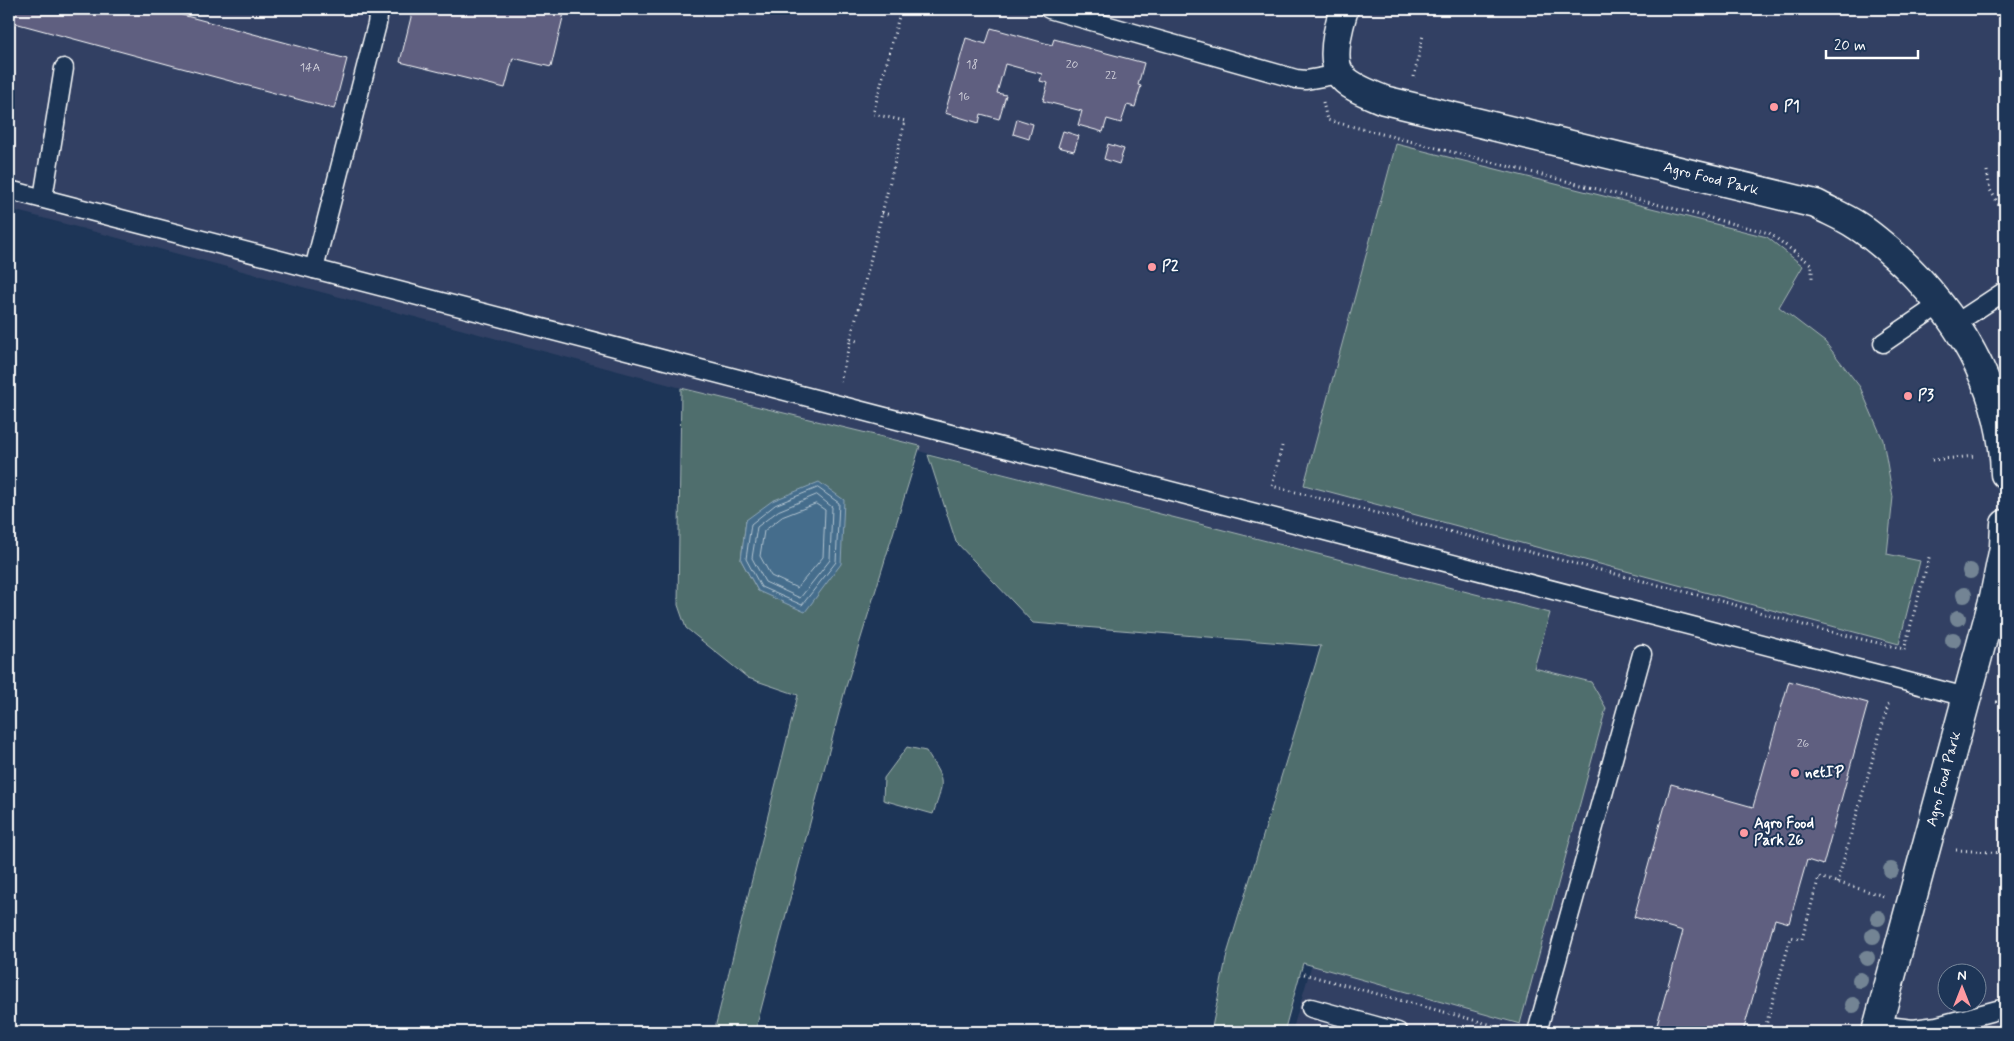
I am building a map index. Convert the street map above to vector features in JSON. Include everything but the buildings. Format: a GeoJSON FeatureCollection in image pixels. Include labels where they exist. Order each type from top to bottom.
{"type":"FeatureCollection","features":[{"type":"Feature","properties":{"kind":"street"},"geometry":{"type":"LineString","coordinates":[[1329,76],[1344,9]]}},
{"type":"Feature","properties":{"kind":"street","name":"Agro Food Park"},"geometry":{"type":"LineString","coordinates":[[1329,76],[1384,100],[1816,204],[1857,225],[1886,248],[1931,292],[1964,337],[1984,375],[2005,454],[2005,474]]}},
{"type":"Feature","properties":{"kind":"street","name":"Agro Food Park"},"geometry":{"type":"LineString","coordinates":[[1877,1029],[1994,597],[2004,547],[2005,524]]}},
{"type":"Feature","properties":{"kind":"lane"},"geometry":{"type":"LineString","coordinates":[[314,269],[377,24],[379,9]]}},
{"type":"Feature","properties":{"kind":"lane"},"geometry":{"type":"LineString","coordinates":[[1049,9],[1296,79],[1306,80],[1329,76]]}},
{"type":"Feature","properties":{"kind":"lane"},"geometry":{"type":"LineString","coordinates":[[43,198],[64,68]]}},
{"type":"Feature","properties":{"kind":"lane"},"geometry":{"type":"LineString","coordinates":[[9,190],[1966,697]]}},
{"type":"Feature","properties":{"kind":"lane"},"geometry":{"type":"LineString","coordinates":[[1883,343],[2005,290]]}},
{"type":"Feature","properties":{"kind":"lane"},"geometry":{"type":"LineString","coordinates":[[1537,1032],[1642,654]]}},
{"type":"Feature","properties":{"kind":"lane"},"geometry":{"type":"LineString","coordinates":[[1311,1008],[1392,1032]]}},
{"type":"Feature","properties":{"kind":"lane"},"geometry":{"type":"LineString","coordinates":[[1877,1029],[1913,1029],[1937,1026],[2005,1008]]}},
{"type":"Feature","properties":{"kind":"path"},"geometry":{"type":"LineString","coordinates":[[834,404],[905,121],[873,114],[901,9]]}},
{"type":"Feature","properties":{"kind":"path"},"geometry":{"type":"LineString","coordinates":[[1329,76],[1327,120],[1768,234],[1812,265],[1812,279]]}},
{"type":"Feature","properties":{"kind":"path"},"geometry":{"type":"LineString","coordinates":[[1987,171],[1990,190],[2005,214]]}},
{"type":"Feature","properties":{"kind":"path"},"geometry":{"type":"LineString","coordinates":[[882,213],[891,215]]}},
{"type":"Feature","properties":{"kind":"path"},"geometry":{"type":"LineString","coordinates":[[851,339],[860,342]]}},
{"type":"Feature","properties":{"kind":"path"},"geometry":{"type":"LineString","coordinates":[[1282,446],[1272,486],[1712,599],[1810,627],[1904,649]]}},
{"type":"Feature","properties":{"kind":"path"},"geometry":{"type":"LineString","coordinates":[[1932,460],[2005,454]]}},
{"type":"Feature","properties":{"kind":"path"},"geometry":{"type":"LineString","coordinates":[[1837,883],[1859,806]]}},
{"type":"Feature","properties":{"kind":"path"},"geometry":{"type":"LineString","coordinates":[[1927,844],[1952,850],[2005,853]]}},
{"type":"Feature","properties":{"kind":"path"},"geometry":{"type":"LineString","coordinates":[[1764,1032],[1791,937],[1802,939],[1819,878],[1874,893]]}},
{"type":"Feature","properties":{"kind":"path"},"geometry":{"type":"LineString","coordinates":[[1304,974],[1520,1032]]}},
{"type":"Feature","properties":{"kind":"shaded area"},"geometry":{"type":"Polygon","coordinates":[[[9,9],[2005,9],[2005,1032],[1292,1032],[1422,585],[9,209],[9,9]]]}},
{"type":"Feature","properties":{"kind":"green space"},"geometry":{"type":"Polygon","coordinates":[[[1396,144],[1767,237],[1803,266],[1779,307],[1825,342],[1860,387],[1883,440],[1893,497],[1887,554],[1920,561],[1899,644],[1304,485],[1396,144]]]}},
{"type":"Feature","properties":{"kind":"green space"},"geometry":{"type":"Polygon","coordinates":[[[681,388],[920,446],[845,690],[755,1032],[714,1032],[798,695],[748,678],[686,628],[678,605],[681,388]],[[746,520],[741,560],[758,591],[746,520]]]}},
{"type":"Feature","properties":{"kind":"green space"},"geometry":{"type":"Polygon","coordinates":[[[928,455],[1550,613],[1534,668],[1591,682],[1606,708],[1520,1024],[1303,963],[1284,1032],[1211,1032],[1227,954],[1321,646],[1033,623],[956,542],[928,455]]]}},
{"type":"Feature","properties":{"kind":"green space"},"geometry":{"type":"Polygon","coordinates":[[[907,747],[926,751],[940,775],[940,794],[933,814],[883,800],[884,778],[907,747]]]}},
{"type":"Feature","properties":{"kind":"water"},"geometry":{"type":"Polygon","coordinates":[[[819,482],[844,500],[841,564],[805,612],[758,591],[741,560],[746,520],[772,501],[819,482]]]}},
{"type":"Feature","properties":{"kind":"place","name":"P1"},"geometry":{"type":"Point","coordinates":[1774,107]}},
{"type":"Feature","properties":{"kind":"place","name":"P2"},"geometry":{"type":"Point","coordinates":[1152,267]}},
{"type":"Feature","properties":{"kind":"place","name":"P3"},"geometry":{"type":"Point","coordinates":[1908,396]}},
{"type":"Feature","properties":{"kind":"place","name":"netIP"},"geometry":{"type":"Point","coordinates":[1795,773]}},
{"type":"Feature","properties":{"kind":"place","name":"Agro Food Park 26"},"geometry":{"type":"Point","coordinates":[1744,833]}}]}
